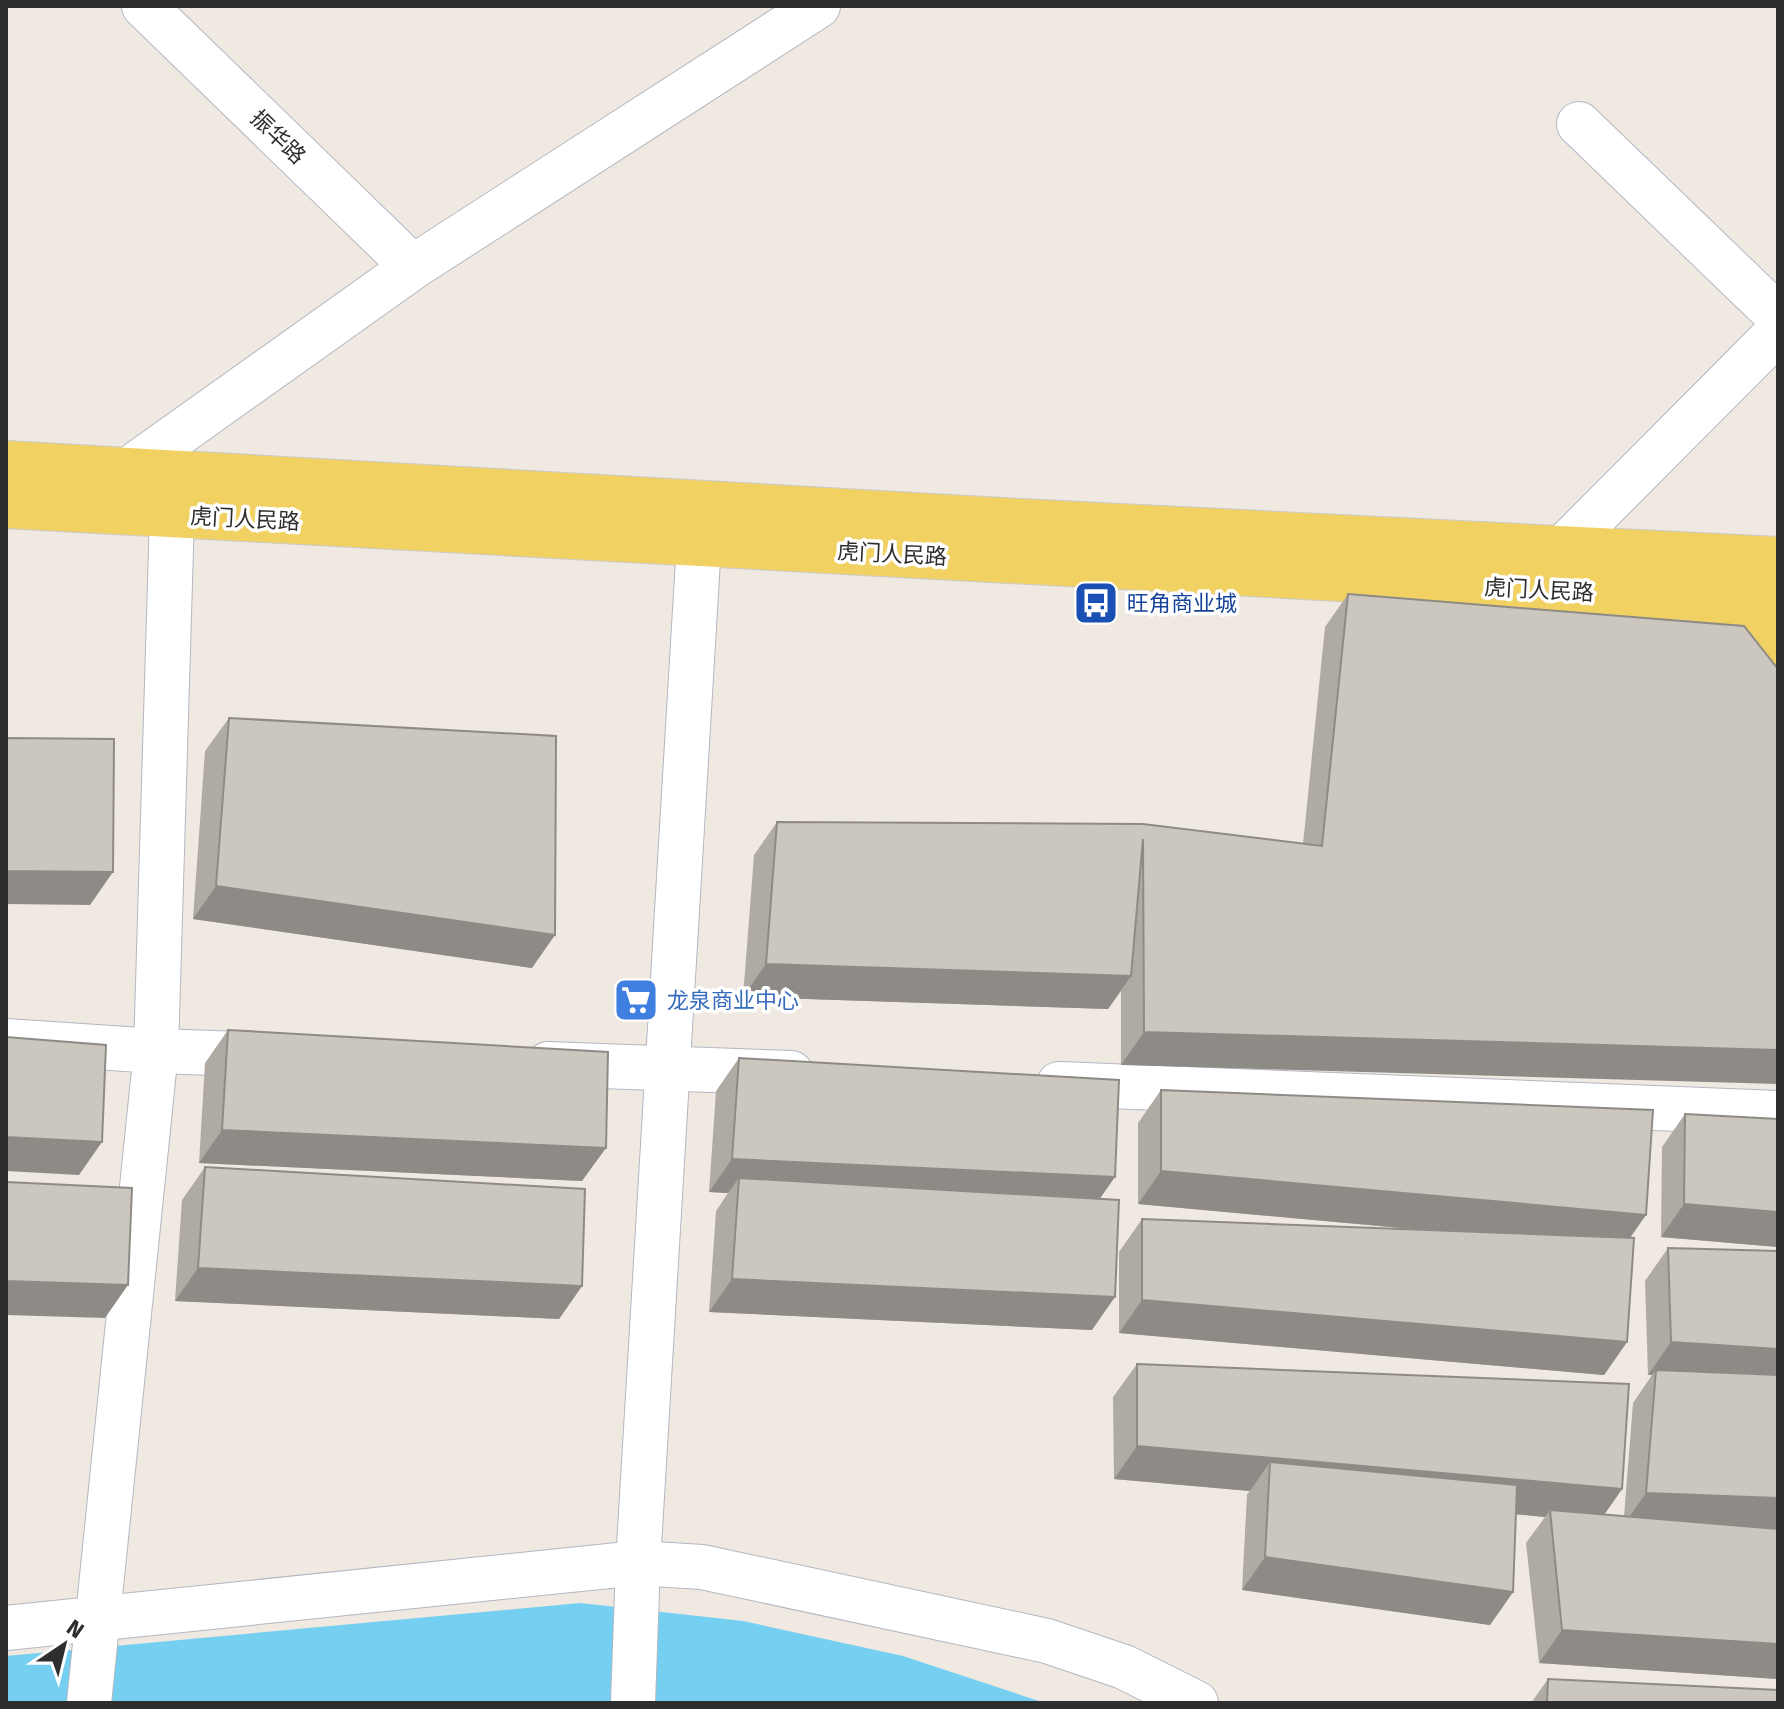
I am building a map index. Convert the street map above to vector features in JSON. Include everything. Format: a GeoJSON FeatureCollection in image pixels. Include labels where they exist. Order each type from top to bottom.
{"type":"FeatureCollection","features":[{"type":"Feature","properties":{"kind":"main road","name":"虎门人民路"},"geometry":{"type":"LineString","coordinates":[[6,463],[1778,559]]}},
{"type":"Feature","properties":{"kind":"main road","name":"虎门人民路"},"geometry":{"type":"LineString","coordinates":[[6,506],[1778,603]]}},
{"type":"Feature","properties":{"kind":"main road"},"geometry":{"type":"LineString","coordinates":[[1695,598],[1778,644]]}},
{"type":"Feature","properties":{"kind":"street","name":"振华路"},"geometry":{"type":"LineString","coordinates":[[144,6],[413,267]]}},
{"type":"Feature","properties":{"kind":"street"},"geometry":{"type":"LineString","coordinates":[[128,470],[413,267],[818,6]]}},
{"type":"Feature","properties":{"kind":"street"},"geometry":{"type":"LineString","coordinates":[[1579,124],[1778,316]]}},
{"type":"Feature","properties":{"kind":"street"},"geometry":{"type":"LineString","coordinates":[[1562,549],[1778,332]]}},
{"type":"Feature","properties":{"kind":"street"},"geometry":{"type":"LineString","coordinates":[[89,1703],[156,1051],[172,515]]}},
{"type":"Feature","properties":{"kind":"street"},"geometry":{"type":"LineString","coordinates":[[633,1703],[638,1563],[699,543]]}},
{"type":"Feature","properties":{"kind":"street"},"geometry":{"type":"LineString","coordinates":[[6,1041],[156,1051],[311,1056]]}},
{"type":"Feature","properties":{"kind":"street"},"geometry":{"type":"LineString","coordinates":[[514,1063],[828,1075]]}},
{"type":"Feature","properties":{"kind":"street"},"geometry":{"type":"LineString","coordinates":[[1018,1083],[1778,1113]]}},
{"type":"Feature","properties":{"kind":"street"},"geometry":{"type":"LineString","coordinates":[[6,1628],[638,1563],[702,1567],[1047,1641],[1124,1667],[1196,1703]]}},
{"type":"Feature","properties":{"kind":"water"},"geometry":{"type":"Polygon","coordinates":[[[580,1603],[743,1621],[903,1656],[1045,1703],[6,1703],[6,1656],[580,1603]]]}},
{"type":"Feature","properties":{"kind":"building"},"geometry":{"type":"Polygon","coordinates":[[[1348,594],[1744,626],[1778,669],[1778,1050],[1144,1032],[1143,839],[1131,976],[766,964],[777,822],[1143,824],[1322,846],[1348,594]]]}},
{"type":"Feature","properties":{"kind":"building"},"geometry":{"type":"Polygon","coordinates":[[[229,718],[556,736],[555,935],[216,886],[229,718]]]}},
{"type":"Feature","properties":{"kind":"building"},"geometry":{"type":"Polygon","coordinates":[[[6,738],[114,739],[113,872],[6,871],[6,738]]]}},
{"type":"Feature","properties":{"kind":"building"},"geometry":{"type":"Polygon","coordinates":[[[228,1030],[608,1052],[606,1148],[222,1130],[228,1030]]]}},
{"type":"Feature","properties":{"kind":"building"},"geometry":{"type":"Polygon","coordinates":[[[6,1037],[106,1045],[102,1142],[6,1137],[6,1037]]]}},
{"type":"Feature","properties":{"kind":"building"},"geometry":{"type":"Polygon","coordinates":[[[739,1058],[1119,1080],[1115,1177],[732,1159],[739,1058]]]}},
{"type":"Feature","properties":{"kind":"building"},"geometry":{"type":"Polygon","coordinates":[[[1161,1090],[1653,1110],[1646,1215],[1161,1171],[1161,1090]]]}},
{"type":"Feature","properties":{"kind":"building"},"geometry":{"type":"Polygon","coordinates":[[[1685,1114],[1778,1119],[1778,1212],[1684,1204],[1685,1114]]]}},
{"type":"Feature","properties":{"kind":"building"},"geometry":{"type":"Polygon","coordinates":[[[205,1167],[585,1189],[582,1286],[198,1268],[205,1167]]]}},
{"type":"Feature","properties":{"kind":"building"},"geometry":{"type":"Polygon","coordinates":[[[739,1178],[1119,1200],[1115,1297],[732,1279],[739,1178]]]}},
{"type":"Feature","properties":{"kind":"building"},"geometry":{"type":"Polygon","coordinates":[[[6,1182],[132,1188],[128,1285],[6,1281],[6,1182]]]}},
{"type":"Feature","properties":{"kind":"building"},"geometry":{"type":"Polygon","coordinates":[[[1142,1219],[1634,1238],[1627,1342],[1142,1300],[1142,1219]]]}},
{"type":"Feature","properties":{"kind":"building"},"geometry":{"type":"Polygon","coordinates":[[[1668,1248],[1778,1251],[1778,1349],[1671,1342],[1668,1248]]]}},
{"type":"Feature","properties":{"kind":"building"},"geometry":{"type":"Polygon","coordinates":[[[1137,1364],[1629,1384],[1622,1489],[1137,1446],[1137,1364]]]}},
{"type":"Feature","properties":{"kind":"building"},"geometry":{"type":"Polygon","coordinates":[[[1656,1370],[1778,1375],[1778,1498],[1646,1493],[1656,1370]]]}},
{"type":"Feature","properties":{"kind":"building"},"geometry":{"type":"Polygon","coordinates":[[[1270,1462],[1517,1485],[1513,1592],[1265,1557],[1270,1462]]]}},
{"type":"Feature","properties":{"kind":"building"},"geometry":{"type":"Polygon","coordinates":[[[1550,1510],[1778,1529],[1778,1644],[1562,1630],[1550,1510]]]}},
{"type":"Feature","properties":{"kind":"building"},"geometry":{"type":"Polygon","coordinates":[[[1548,1679],[1778,1690],[1778,1703],[1547,1703],[1548,1679]]]}},
{"type":"Feature","properties":{"kind":"place","name":"旺角商业城"},"geometry":{"type":"Point","coordinates":[1096,603]}},
{"type":"Feature","properties":{"kind":"place","name":"龙泉商业中心"},"geometry":{"type":"Point","coordinates":[636,1000]}}]}
